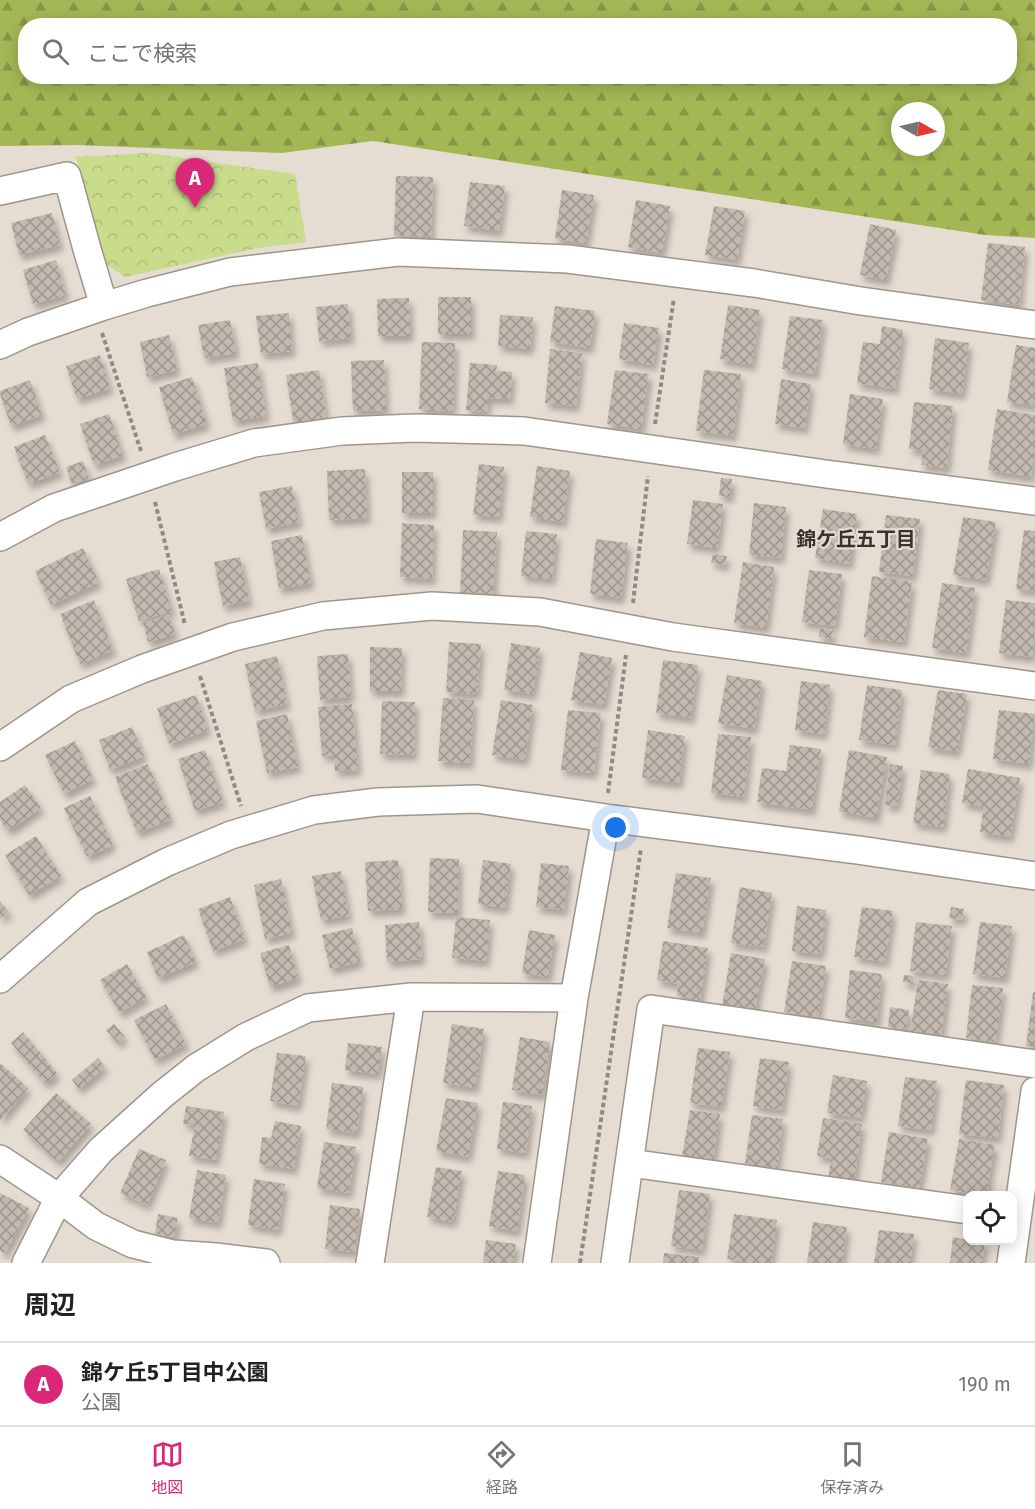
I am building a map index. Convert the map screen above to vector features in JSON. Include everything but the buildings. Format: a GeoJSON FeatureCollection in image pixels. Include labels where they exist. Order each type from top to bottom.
{"type":"FeatureCollection","features":[{"type":"Feature","properties":{"kind":"street"},"geometry":{"type":"LineString","coordinates":[[0,191],[67,176],[87,249],[99,308]]}},
{"type":"Feature","properties":{"kind":"street"},"geometry":{"type":"LineString","coordinates":[[0,345],[28,332],[147,292],[230,272],[398,252],[568,259],[1035,325]]}},
{"type":"Feature","properties":{"kind":"street"},"geometry":{"type":"LineString","coordinates":[[0,537],[54,508],[149,475],[254,443],[342,430],[415,428],[524,431],[1035,501]]}},
{"type":"Feature","properties":{"kind":"street"},"geometry":{"type":"LineString","coordinates":[[0,747],[71,699],[142,669],[233,637],[323,616],[432,606],[540,612],[673,637],[1035,686]]}},
{"type":"Feature","properties":{"kind":"street"},"geometry":{"type":"LineString","coordinates":[[0,979],[88,902],[167,862],[231,835],[314,810],[378,802],[477,799],[607,809],[1035,876]]}},
{"type":"Feature","properties":{"kind":"street"},"geometry":{"type":"LineString","coordinates":[[537,1263],[574,998],[607,809]]}},
{"type":"Feature","properties":{"kind":"street"},"geometry":{"type":"LineString","coordinates":[[26,1263],[59,1198],[101,1150],[196,1068],[246,1037],[308,1008],[411,997],[574,998]]}},
{"type":"Feature","properties":{"kind":"street"},"geometry":{"type":"LineString","coordinates":[[370,1263],[411,997]]}},
{"type":"Feature","properties":{"kind":"street"},"geometry":{"type":"LineString","coordinates":[[615,1263],[651,1009],[1035,1064]]}},
{"type":"Feature","properties":{"kind":"street"},"geometry":{"type":"LineString","coordinates":[[1017,1204],[1035,1091]]}},
{"type":"Feature","properties":{"kind":"street"},"geometry":{"type":"LineString","coordinates":[[0,1159],[96,1226],[133,1244],[173,1254],[266,1263]]}},
{"type":"Feature","properties":{"kind":"street"},"geometry":{"type":"LineString","coordinates":[[630,1163],[963,1209]]}},
{"type":"Feature","properties":{"kind":"street"},"geometry":{"type":"LineString","coordinates":[[1011,1263],[1013,1245]]}},
{"type":"Feature","properties":{"kind":"path"},"geometry":{"type":"LineString","coordinates":[[607,809],[651,449],[678,273]]}},
{"type":"Feature","properties":{"kind":"path"},"geometry":{"type":"LineString","coordinates":[[99,308],[149,475]]}},
{"type":"Feature","properties":{"kind":"path"},"geometry":{"type":"LineString","coordinates":[[580,1263],[642,841]]}},
{"type":"Feature","properties":{"kind":"green space"},"geometry":{"type":"Polygon","coordinates":[[[0,0],[1035,0],[1035,238],[985,235],[373,141],[282,153],[77,145],[0,146],[0,0]]]}},
{"type":"Feature","properties":{"kind":"green space"},"geometry":{"type":"Polygon","coordinates":[[[148,153],[295,174],[306,242],[258,248],[125,277],[106,264],[76,157],[148,153]]]}},
{"type":"Feature","properties":{"kind":"place","name":"錦ケ丘5丁目中公園"},"geometry":{"type":"Point","coordinates":[195,208]}},
{"type":"Feature","properties":{"kind":"district","name":"錦ケ丘五丁目"},"geometry":{"type":"Point","coordinates":[856,539]}}]}
